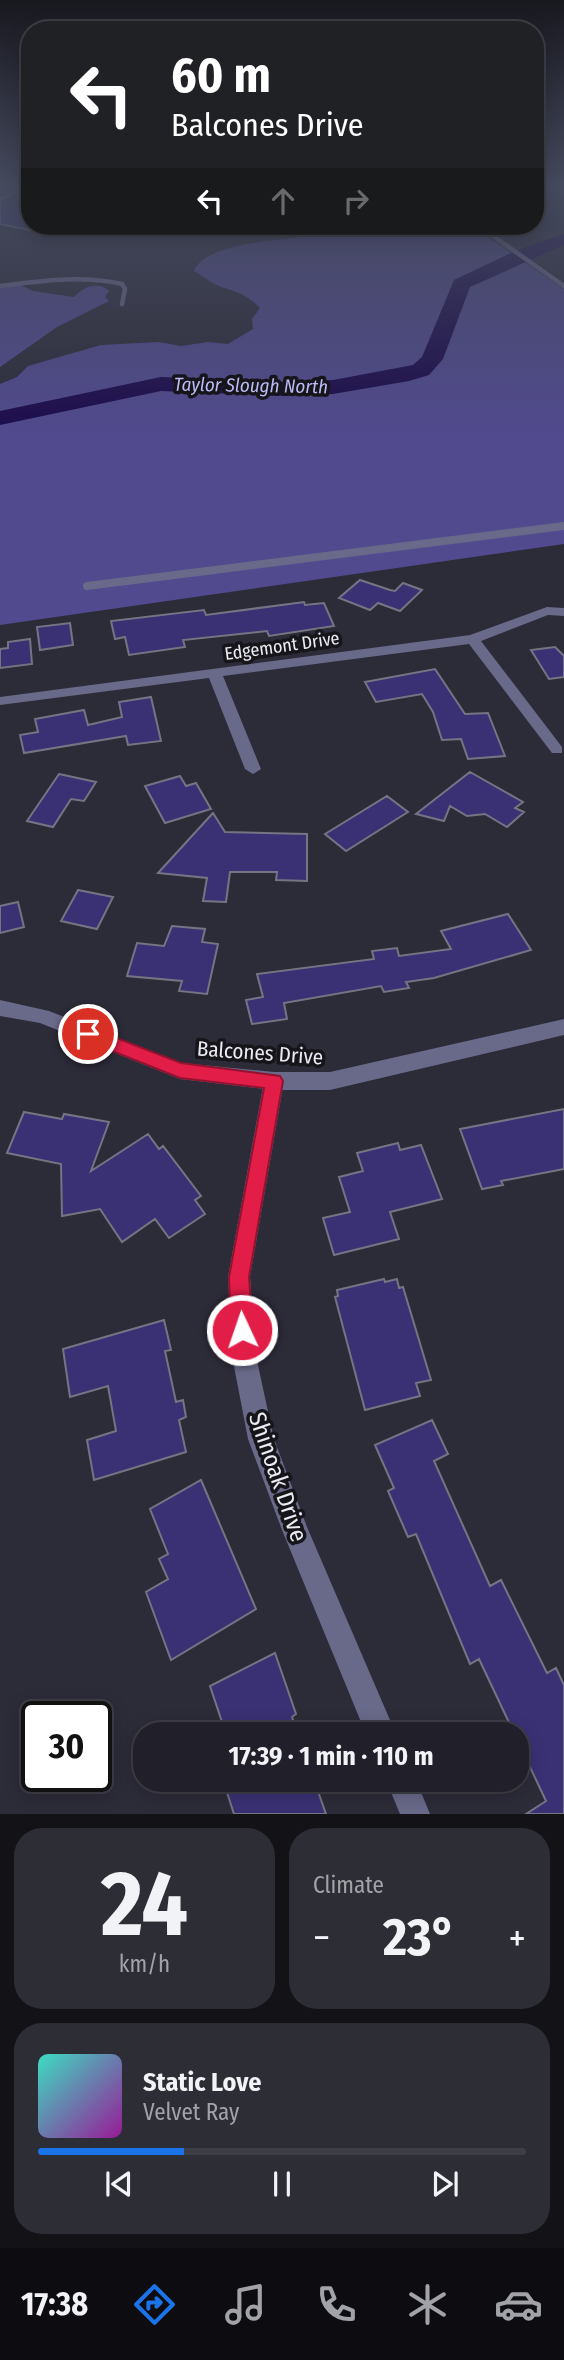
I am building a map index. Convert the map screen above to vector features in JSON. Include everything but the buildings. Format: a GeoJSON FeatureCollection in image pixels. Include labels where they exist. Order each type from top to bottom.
{"type":"FeatureCollection","features":[{"type":"Feature","properties":{"kind":"street","name":"Edgemont Drive"},"geometry":{"type":"LineString","coordinates":[[0,701],[215,675],[472,639],[547,611],[564,611]]}},
{"type":"Feature","properties":{"kind":"street"},"geometry":{"type":"LineString","coordinates":[[472,639],[556,750]]}},
{"type":"Feature","properties":{"kind":"street"},"geometry":{"type":"LineString","coordinates":[[215,675],[253,769]]}},
{"type":"Feature","properties":{"kind":"street","name":"Balcones Drive"},"geometry":{"type":"LineString","coordinates":[[0,1008],[43,1016],[180,1070],[274,1081],[330,1081],[564,1027]]}},
{"type":"Feature","properties":{"kind":"street","name":"Shinoak Drive"},"geometry":{"type":"LineString","coordinates":[[274,1081],[239,1277],[243,1356],[261,1439],[295,1530],[376,1722]]}},
{"type":"Feature","properties":{"kind":"street"},"geometry":{"type":"LineString","coordinates":[[406,1792],[415,1814]]}},
{"type":"Feature","properties":{"kind":"lane"},"geometry":{"type":"LineString","coordinates":[[542,272],[564,286]]}},
{"type":"Feature","properties":{"kind":"lane"},"geometry":{"type":"LineString","coordinates":[[0,286],[72,277],[92,278],[122,284],[125,289],[122,304]]}},
{"type":"Feature","properties":{"kind":"lane"},"geometry":{"type":"LineString","coordinates":[[87,586],[564,526]]}},
{"type":"Feature","properties":{"kind":"shaded area"},"geometry":{"type":"Polygon","coordinates":[[[195,272],[539,272],[564,289],[564,544],[0,625],[0,384],[17,377],[28,366],[101,345],[159,342],[181,346],[208,342],[228,344],[253,329],[252,319],[260,308],[244,295],[217,285],[195,272]]]}},
{"type":"Feature","properties":{"kind":"shaded area"},"geometry":{"type":"Polygon","coordinates":[[[20,285],[33,291],[74,297],[82,290],[95,285],[109,291],[105,297],[109,301],[57,327],[0,367],[0,288],[20,285]]]}},
{"type":"Feature","properties":{"kind":"waterway","name":"Taylor Slough North"},"geometry":{"type":"LineString","coordinates":[[0,418],[161,384],[285,389],[333,387],[421,370],[432,359],[461,284],[487,272]]}},
{"type":"Feature","properties":{"kind":"route"},"geometry":{"type":"LineString","coordinates":[[88,1034],[180,1070],[274,1081],[239,1277],[242,1330]]}}]}
